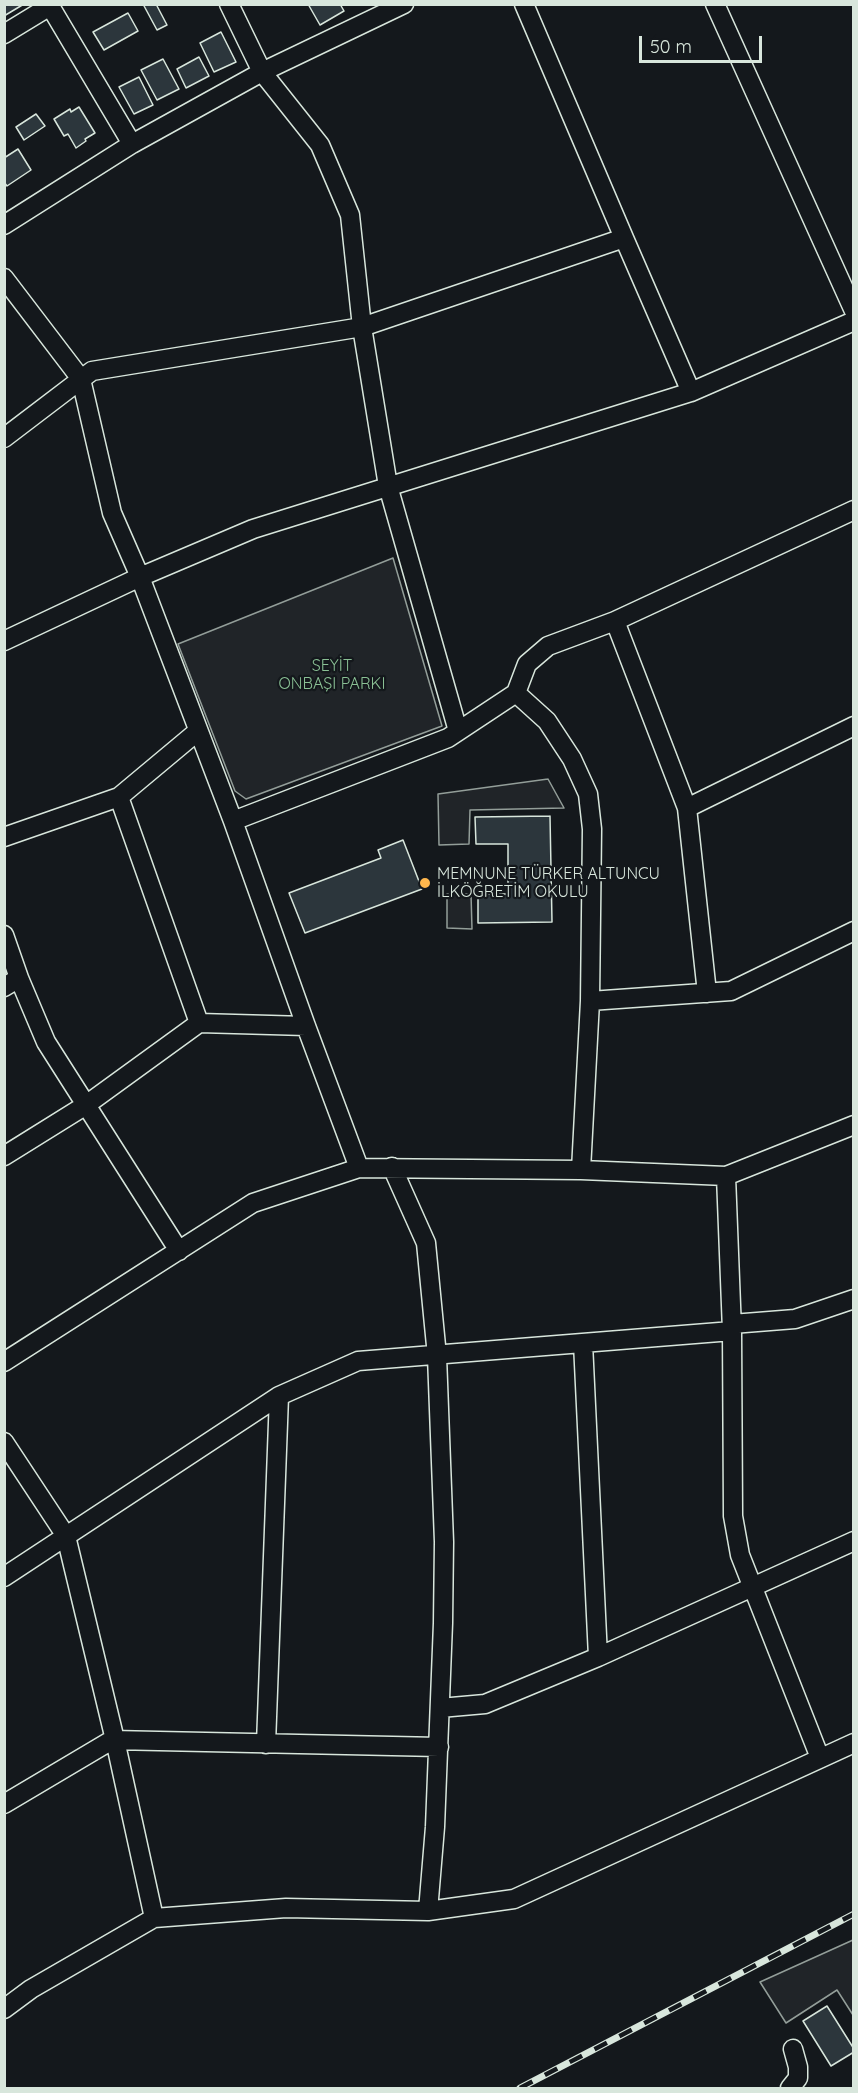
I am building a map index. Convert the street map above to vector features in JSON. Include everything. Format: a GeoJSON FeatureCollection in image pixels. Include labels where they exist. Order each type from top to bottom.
{"type":"FeatureCollection","features":[{"type":"Feature","properties":{"kind":"street"},"geometry":{"type":"LineString","coordinates":[[229,4],[262,72],[320,145],[350,215],[362,327],[388,486],[458,731]]}},
{"type":"Feature","properties":{"kind":"street"},"geometry":{"type":"LineString","coordinates":[[4,225],[132,144],[262,72],[404,4]]}},
{"type":"Feature","properties":{"kind":"street"},"geometry":{"type":"LineString","coordinates":[[524,4],[691,392]]}},
{"type":"Feature","properties":{"kind":"street"},"geometry":{"type":"LineString","coordinates":[[715,4],[854,310]]}},
{"type":"Feature","properties":{"kind":"street"},"geometry":{"type":"LineString","coordinates":[[4,33],[50,5],[132,144]]}},
{"type":"Feature","properties":{"kind":"street"},"geometry":{"type":"LineString","coordinates":[[4,438],[92,371],[362,327],[624,238]]}},
{"type":"Feature","properties":{"kind":"street"},"geometry":{"type":"LineString","coordinates":[[4,278],[81,379],[112,513],[140,577],[233,821],[359,1168]]}},
{"type":"Feature","properties":{"kind":"street"},"geometry":{"type":"LineString","coordinates":[[4,641],[140,577],[253,529],[691,392],[854,321]]}},
{"type":"Feature","properties":{"kind":"street"},"geometry":{"type":"LineString","coordinates":[[233,821],[448,738],[516,693],[527,664],[548,646],[615,621],[854,510]]}},
{"type":"Feature","properties":{"kind":"street"},"geometry":{"type":"LineString","coordinates":[[615,621],[687,808],[707,993]]}},
{"type":"Feature","properties":{"kind":"street"},"geometry":{"type":"LineString","coordinates":[[516,693],[547,721],[572,759],[588,794],[592,829],[590,1001],[581,1170]]}},
{"type":"Feature","properties":{"kind":"street"},"geometry":{"type":"LineString","coordinates":[[687,808],[854,726]]}},
{"type":"Feature","properties":{"kind":"street"},"geometry":{"type":"LineString","coordinates":[[4,837],[119,797],[198,731]]}},
{"type":"Feature","properties":{"kind":"street"},"geometry":{"type":"LineString","coordinates":[[119,797],[199,1023]]}},
{"type":"Feature","properties":{"kind":"street"},"geometry":{"type":"LineString","coordinates":[[590,1001],[730,991],[854,931]]}},
{"type":"Feature","properties":{"kind":"street"},"geometry":{"type":"LineString","coordinates":[[4,935],[12,982],[46,1042],[179,1251]]}},
{"type":"Feature","properties":{"kind":"street"},"geometry":{"type":"LineString","coordinates":[[4,1156],[86,1105],[199,1023],[306,1026]]}},
{"type":"Feature","properties":{"kind":"street"},"geometry":{"type":"LineString","coordinates":[[4,1362],[253,1203],[359,1168],[581,1170],[726,1176],[854,1125]]}},
{"type":"Feature","properties":{"kind":"street"},"geometry":{"type":"LineString","coordinates":[[392,1167],[426,1243],[437,1356],[444,1542],[435,1827],[428,1911]]}},
{"type":"Feature","properties":{"kind":"street"},"geometry":{"type":"LineString","coordinates":[[726,1176],[732,1327],[733,1516],[740,1555],[820,1758]]}},
{"type":"Feature","properties":{"kind":"street"},"geometry":{"type":"LineString","coordinates":[[4,1577],[279,1396],[358,1361],[583,1343],[732,1327],[795,1319],[854,1299]]}},
{"type":"Feature","properties":{"kind":"street"},"geometry":{"type":"LineString","coordinates":[[583,1343],[598,1657]]}},
{"type":"Feature","properties":{"kind":"street"},"geometry":{"type":"LineString","coordinates":[[266,1743],[279,1396]]}},
{"type":"Feature","properties":{"kind":"street"},"geometry":{"type":"LineString","coordinates":[[4,1442],[66,1536],[115,1740],[154,1918]]}},
{"type":"Feature","properties":{"kind":"street"},"geometry":{"type":"LineString","coordinates":[[440,1708],[485,1704],[598,1657],[854,1541]]}},
{"type":"Feature","properties":{"kind":"street"},"geometry":{"type":"LineString","coordinates":[[4,1804],[112,1740],[438,1747]]}},
{"type":"Feature","properties":{"kind":"street"},"geometry":{"type":"LineString","coordinates":[[4,2009],[31,1989],[154,1918],[286,1908],[428,1911],[514,1899],[854,1743]]}},
{"type":"Feature","properties":{"kind":"street"},"geometry":{"type":"LineString","coordinates":[[790,2088],[798,2078],[798,2067],[793,2049]]}},
{"type":"Feature","properties":{"kind":"green space","name":"SEYİT ONBAŞI PARKI"},"geometry":{"type":"Polygon","coordinates":[[[393,558],[442,726],[246,799],[235,791],[178,644],[393,558]]]}},
{"type":"Feature","properties":{"kind":"green space"},"geometry":{"type":"Polygon","coordinates":[[[548,779],[564,808],[470,810],[469,844],[439,845],[438,794],[548,779]]]}},
{"type":"Feature","properties":{"kind":"green space"},"geometry":{"type":"Polygon","coordinates":[[[447,894],[471,894],[472,929],[447,928],[447,894]]]}},
{"type":"Feature","properties":{"kind":"green space"},"geometry":{"type":"Polygon","coordinates":[[[853,1940],[853,2015],[837,1990],[786,2023],[760,1982],[853,1940]]]}},
{"type":"Feature","properties":{"kind":"building"},"geometry":{"type":"Polygon","coordinates":[[[4,4],[24,4],[4,16],[4,4]]]}},
{"type":"Feature","properties":{"kind":"building"},"geometry":{"type":"Polygon","coordinates":[[[143,4],[156,4],[167,25],[157,30],[143,4]]]}},
{"type":"Feature","properties":{"kind":"building"},"geometry":{"type":"Polygon","coordinates":[[[308,4],[340,4],[344,11],[320,25],[308,4]]]}},
{"type":"Feature","properties":{"kind":"building"},"geometry":{"type":"Polygon","coordinates":[[[128,13],[138,31],[104,50],[93,32],[128,13]]]}},
{"type":"Feature","properties":{"kind":"building"},"geometry":{"type":"Polygon","coordinates":[[[221,32],[236,62],[214,72],[200,43],[221,32]]]}},
{"type":"Feature","properties":{"kind":"building"},"geometry":{"type":"Polygon","coordinates":[[[199,57],[209,76],[186,88],[177,69],[199,57]]]}},
{"type":"Feature","properties":{"kind":"building"},"geometry":{"type":"Polygon","coordinates":[[[163,59],[179,89],[157,100],[141,70],[163,59]]]}},
{"type":"Feature","properties":{"kind":"building"},"geometry":{"type":"Polygon","coordinates":[[[139,77],[153,105],[134,114],[119,87],[139,77]]]}},
{"type":"Feature","properties":{"kind":"building"},"geometry":{"type":"Polygon","coordinates":[[[79,107],[95,133],[76,148],[68,134],[64,136],[54,119],[70,109],[71,112],[79,107]]]}},
{"type":"Feature","properties":{"kind":"building"},"geometry":{"type":"Polygon","coordinates":[[[36,114],[45,126],[24,140],[16,127],[36,114]]]}},
{"type":"Feature","properties":{"kind":"building"},"geometry":{"type":"Polygon","coordinates":[[[18,149],[31,170],[7,186],[4,182],[4,158],[18,149]]]}},
{"type":"Feature","properties":{"kind":"building"},"geometry":{"type":"Polygon","coordinates":[[[550,816],[552,922],[478,923],[478,894],[508,894],[508,844],[476,844],[475,817],[550,816]]]}},
{"type":"Feature","properties":{"kind":"building"},"geometry":{"type":"Polygon","coordinates":[[[403,840],[422,889],[305,933],[289,893],[381,858],[378,850],[403,840]]]}},
{"type":"Feature","properties":{"kind":"building"},"geometry":{"type":"Polygon","coordinates":[[[827,2006],[854,2049],[854,2052],[831,2066],[803,2021],[827,2006]]]}},
{"type":"Feature","properties":{"kind":"railway"},"geometry":{"type":"LineString","coordinates":[[520,2088],[854,1914]]}},
{"type":"Feature","properties":{"kind":"place","name":"MEMNUNE TÜRKER ALTUNCU İLKÖĞRETİM OKULU"},"geometry":{"type":"Point","coordinates":[425,883]}}]}
